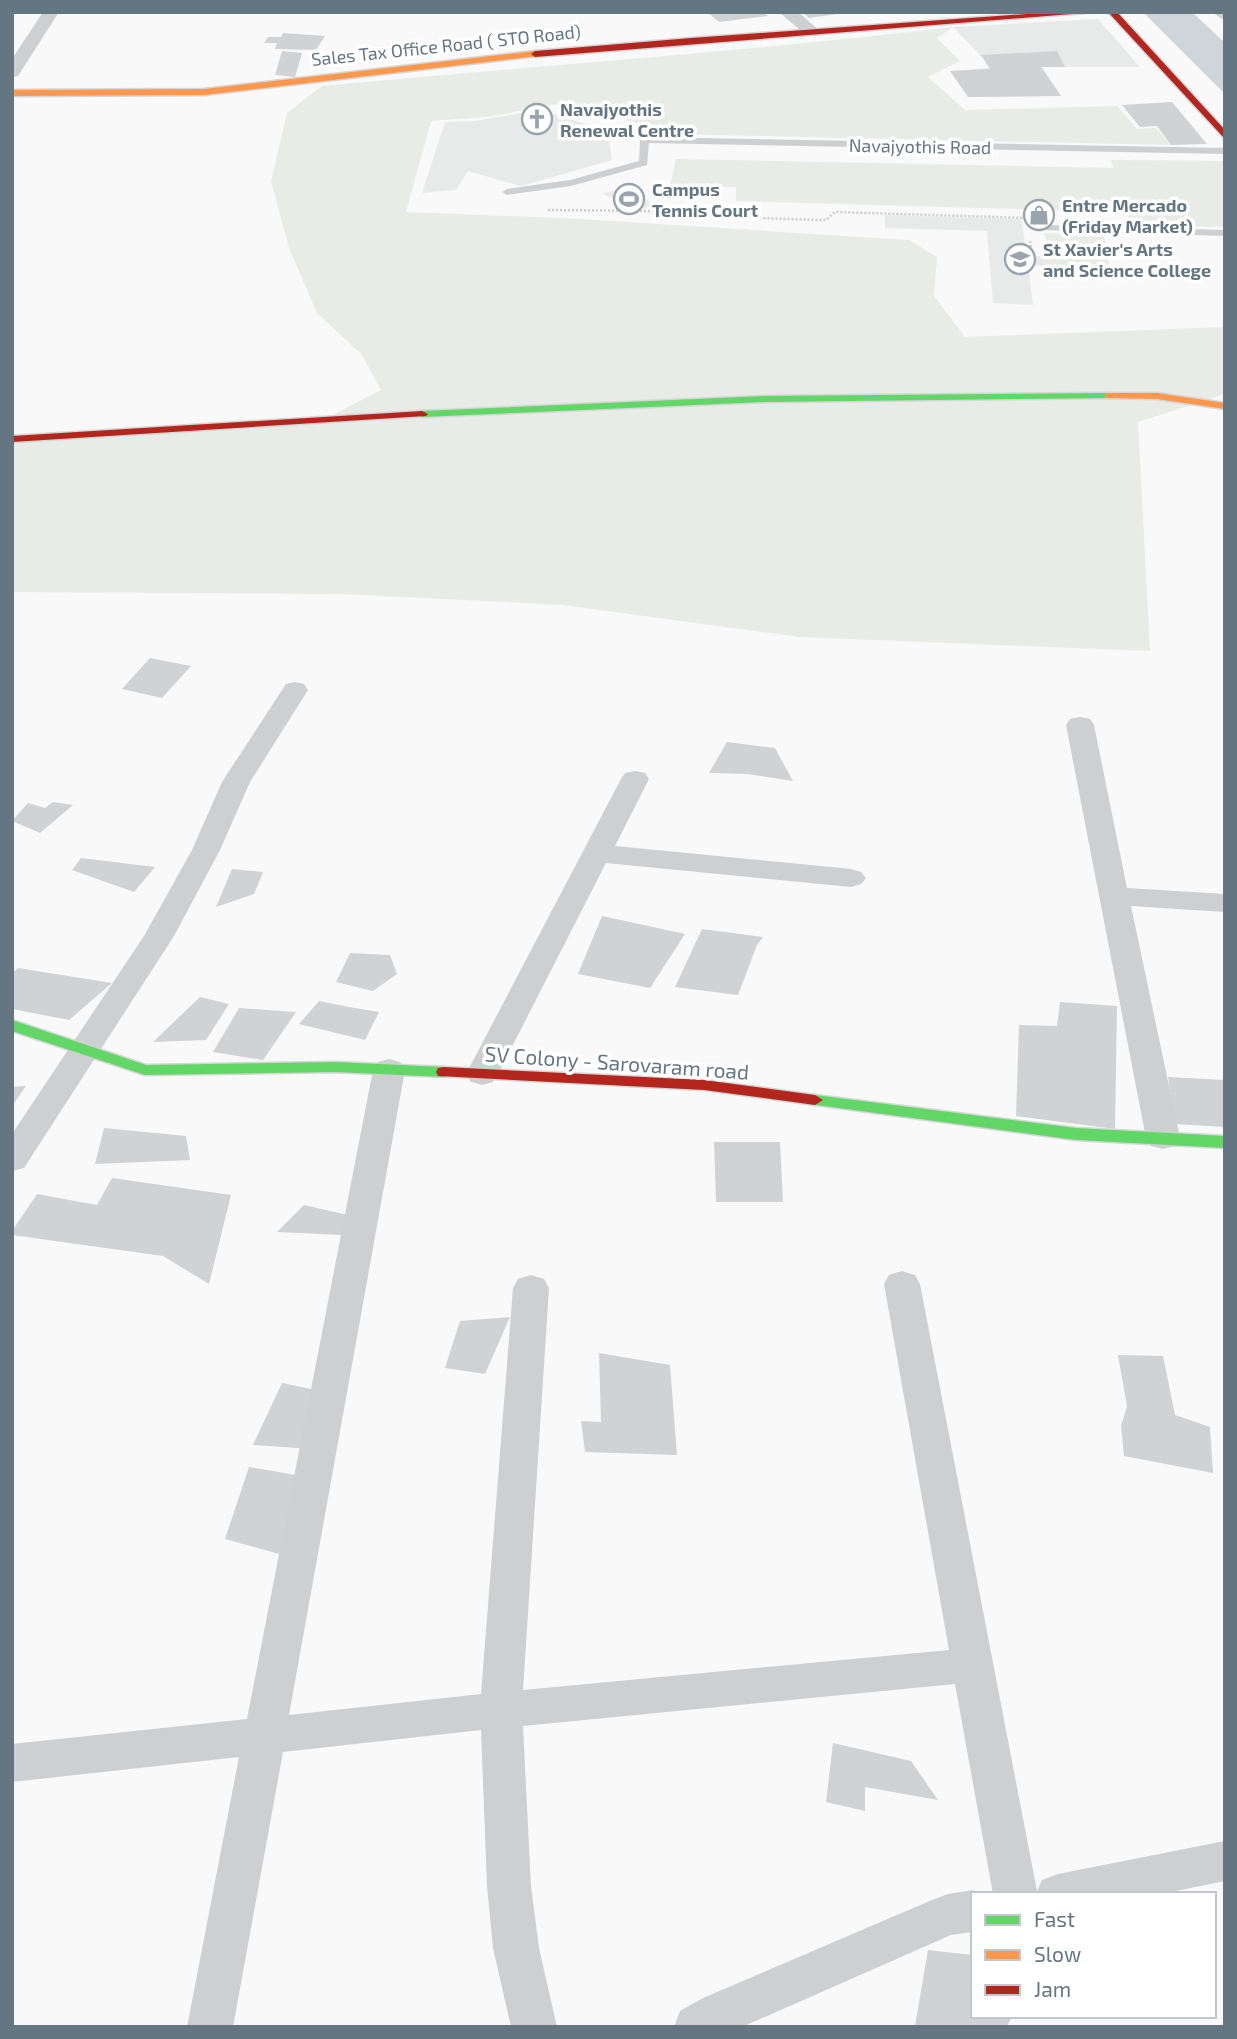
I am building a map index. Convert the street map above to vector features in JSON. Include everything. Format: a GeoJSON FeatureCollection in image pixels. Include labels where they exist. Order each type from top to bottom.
{"type":"FeatureCollection","features":[{"type":"Feature","properties":{"kind":"street"},"geometry":{"type":"LineString","coordinates":[[12,72],[51,12]]}},
{"type":"Feature","properties":{"kind":"street"},"geometry":{"type":"LineString","coordinates":[[786,12],[812,31]]}},
{"type":"Feature","properties":{"kind":"street","name":"Sales Tax Office Road ( STO Road)"},"geometry":{"type":"LineString","coordinates":[[12,93],[204,92],[529,55],[812,31],[1093,12]]}},
{"type":"Feature","properties":{"kind":"street"},"geometry":{"type":"LineString","coordinates":[[1112,12],[1225,136]]}},
{"type":"Feature","properties":{"kind":"street"},"geometry":{"type":"LineString","coordinates":[[1220,12],[1225,16]]}},
{"type":"Feature","properties":{"kind":"street"},"geometry":{"type":"LineString","coordinates":[[12,439],[299,419],[688,401],[923,395],[1157,396],[1225,406]]}},
{"type":"Feature","properties":{"kind":"street"},"geometry":{"type":"LineString","coordinates":[[12,1160],[82,1049],[159,936],[206,850],[236,782],[295,690]]}},
{"type":"Feature","properties":{"kind":"street"},"geometry":{"type":"LineString","coordinates":[[1080,725],[1164,1138]]}},
{"type":"Feature","properties":{"kind":"street"},"geometry":{"type":"LineString","coordinates":[[482,1074],[635,779]]}},
{"type":"Feature","properties":{"kind":"street"},"geometry":{"type":"LineString","coordinates":[[597,853],[851,878]]}},
{"type":"Feature","properties":{"kind":"street"},"geometry":{"type":"LineString","coordinates":[[1114,896],[1225,903]]}},
{"type":"Feature","properties":{"kind":"street","name":"SV Colony - Sarovaram road"},"geometry":{"type":"LineString","coordinates":[[12,1025],[145,1070],[335,1067],[704,1085],[1076,1133],[1225,1142]]}},
{"type":"Feature","properties":{"kind":"street"},"geometry":{"type":"LineString","coordinates":[[210,2027],[262,1736],[389,1070]]}},
{"type":"Feature","properties":{"kind":"street"},"geometry":{"type":"LineString","coordinates":[[902,1284],[1015,1892]]}},
{"type":"Feature","properties":{"kind":"street"},"geometry":{"type":"LineString","coordinates":[[531,1288],[501,1710],[509,1886],[516,1948],[534,2027]]}},
{"type":"Feature","properties":{"kind":"street"},"geometry":{"type":"LineString","coordinates":[[12,1763],[501,1710],[973,1665]]}},
{"type":"Feature","properties":{"kind":"street"},"geometry":{"type":"LineString","coordinates":[[1068,1892],[1225,1861]]}},
{"type":"Feature","properties":{"kind":"street"},"geometry":{"type":"LineString","coordinates":[[697,2027],[719,2014],[948,1915],[971,1910]]}},
{"type":"Feature","properties":{"kind":"lane","name":"Navajyothis Road"},"geometry":{"type":"LineString","coordinates":[[507,192],[538,190],[644,163],[644,150],[1200,159],[1208,156],[1206,151],[1225,151]]}},
{"type":"Feature","properties":{"kind":"lane"},"geometry":{"type":"LineString","coordinates":[[1045,228],[1225,233]]}},
{"type":"Feature","properties":{"kind":"path"},"geometry":{"type":"LineString","coordinates":[[547,210],[648,211],[665,215],[820,220],[826,220],[835,212],[1013,217],[1027,218],[1028,228]]}},
{"type":"Feature","properties":{"kind":"path"},"geometry":{"type":"LineString","coordinates":[[1030,241],[1032,254]]}},
{"type":"Feature","properties":{"kind":"shaded area"},"geometry":{"type":"Polygon","coordinates":[[[1143,12],[1192,12],[1225,43],[1225,94],[1143,12]]]}},
{"type":"Feature","properties":{"kind":"shaded area"},"geometry":{"type":"Polygon","coordinates":[[[1098,19],[1140,67],[1042,67],[1061,96],[968,97],[950,71],[992,68],[953,27],[1098,19]]]}},
{"type":"Feature","properties":{"kind":"shaded area"},"geometry":{"type":"Polygon","coordinates":[[[953,27],[937,38],[960,61],[928,77],[965,110],[1117,106],[1137,129],[1156,128],[1171,145],[671,134],[568,102],[487,117],[431,121],[406,212],[562,218],[909,240],[937,257],[934,296],[965,337],[1225,327],[1225,394],[1138,422],[1150,651],[800,637],[563,605],[342,594],[12,592],[12,439],[327,418],[381,390],[362,355],[317,313],[289,248],[271,181],[287,113],[322,86],[953,27]]]}},
{"type":"Feature","properties":{"kind":"shaded area"},"geometry":{"type":"Polygon","coordinates":[[[540,110],[608,131],[612,160],[521,186],[468,171],[456,190],[422,193],[445,122],[474,121],[540,110]]]}},
{"type":"Feature","properties":{"kind":"shaded area"},"geometry":{"type":"Polygon","coordinates":[[[676,159],[1113,168],[1111,160],[1225,161],[1225,227],[1131,226],[1126,212],[736,201],[736,187],[670,186],[676,159]]]}},
{"type":"Feature","properties":{"kind":"shaded area","name":"Campus Tennis Court"},"geometry":{"type":"Polygon","coordinates":[[[625,189],[657,205],[636,210],[602,193],[625,189]]]}},
{"type":"Feature","properties":{"kind":"shaded area","name":"St Xavier's Arts and Science College"},"geometry":{"type":"Polygon","coordinates":[[[885,215],[1021,219],[1027,255],[1051,257],[1052,267],[1028,265],[1033,305],[993,303],[987,231],[885,228],[885,215]]]}},
{"type":"Feature","properties":{"kind":"shaded area"},"geometry":{"type":"Polygon","coordinates":[[[1045,233],[1104,236],[1110,269],[1049,266],[1045,233]]]}},
{"type":"Feature","properties":{"kind":"building"},"geometry":{"type":"Polygon","coordinates":[[[707,12],[762,12],[768,16],[719,22],[707,12]]]}},
{"type":"Feature","properties":{"kind":"building"},"geometry":{"type":"Polygon","coordinates":[[[802,12],[836,12],[837,14],[809,18],[802,12]]]}},
{"type":"Feature","properties":{"kind":"building"},"geometry":{"type":"Polygon","coordinates":[[[283,33],[325,36],[316,50],[275,49],[277,43],[264,43],[268,37],[281,37],[283,33]]]}},
{"type":"Feature","properties":{"kind":"building"},"geometry":{"type":"Polygon","coordinates":[[[282,51],[302,53],[295,77],[275,75],[282,51]]]}},
{"type":"Feature","properties":{"kind":"building"},"geometry":{"type":"Polygon","coordinates":[[[1057,51],[1065,67],[1041,67],[1061,96],[968,97],[950,71],[990,69],[981,55],[1057,51]]]}},
{"type":"Feature","properties":{"kind":"building"},"geometry":{"type":"Polygon","coordinates":[[[1172,102],[1207,144],[1171,145],[1157,126],[1140,127],[1122,105],[1172,102]]]}},
{"type":"Feature","properties":{"kind":"building"},"geometry":{"type":"Polygon","coordinates":[[[150,658],[191,666],[162,698],[122,689],[150,658]]]}},
{"type":"Feature","properties":{"kind":"building"},"geometry":{"type":"Polygon","coordinates":[[[727,742],[775,748],[793,781],[747,774],[709,773],[727,742]]]}},
{"type":"Feature","properties":{"kind":"building"},"geometry":{"type":"Polygon","coordinates":[[[53,802],[73,805],[40,833],[12,821],[28,803],[45,808],[53,802]]]}},
{"type":"Feature","properties":{"kind":"building"},"geometry":{"type":"Polygon","coordinates":[[[81,858],[155,867],[134,892],[72,870],[81,858]]]}},
{"type":"Feature","properties":{"kind":"building"},"geometry":{"type":"Polygon","coordinates":[[[232,869],[263,872],[254,894],[216,907],[232,869]]]}},
{"type":"Feature","properties":{"kind":"building"},"geometry":{"type":"Polygon","coordinates":[[[602,916],[685,934],[650,988],[578,974],[602,916]]]}},
{"type":"Feature","properties":{"kind":"building"},"geometry":{"type":"Polygon","coordinates":[[[702,929],[763,937],[757,945],[738,995],[675,987],[702,929]]]}},
{"type":"Feature","properties":{"kind":"building"},"geometry":{"type":"Polygon","coordinates":[[[350,953],[390,955],[397,974],[373,991],[336,982],[350,953]]]}},
{"type":"Feature","properties":{"kind":"building"},"geometry":{"type":"Polygon","coordinates":[[[18,968],[112,983],[69,1020],[12,1009],[12,973],[18,968]]]}},
{"type":"Feature","properties":{"kind":"building"},"geometry":{"type":"Polygon","coordinates":[[[200,997],[229,1004],[206,1040],[153,1042],[200,997]]]}},
{"type":"Feature","properties":{"kind":"building"},"geometry":{"type":"Polygon","coordinates":[[[319,1001],[379,1012],[365,1040],[299,1024],[319,1001]]]}},
{"type":"Feature","properties":{"kind":"building"},"geometry":{"type":"Polygon","coordinates":[[[1060,1002],[1117,1006],[1115,1129],[1016,1116],[1019,1025],[1057,1026],[1060,1002]]]}},
{"type":"Feature","properties":{"kind":"building"},"geometry":{"type":"Polygon","coordinates":[[[239,1008],[296,1012],[263,1060],[213,1052],[239,1008]]]}},
{"type":"Feature","properties":{"kind":"building"},"geometry":{"type":"Polygon","coordinates":[[[1168,1077],[1225,1080],[1225,1127],[1175,1124],[1168,1077]]]}},
{"type":"Feature","properties":{"kind":"building"},"geometry":{"type":"Polygon","coordinates":[[[26,1086],[12,1106],[12,1087],[26,1086]]]}},
{"type":"Feature","properties":{"kind":"building"},"geometry":{"type":"Polygon","coordinates":[[[104,1128],[186,1136],[190,1160],[95,1164],[104,1128]]]}},
{"type":"Feature","properties":{"kind":"building"},"geometry":{"type":"Polygon","coordinates":[[[714,1142],[780,1142],[783,1202],[716,1202],[714,1142]]]}},
{"type":"Feature","properties":{"kind":"building"},"geometry":{"type":"Polygon","coordinates":[[[112,1178],[231,1195],[209,1284],[163,1256],[12,1235],[37,1194],[97,1205],[112,1178]]]}},
{"type":"Feature","properties":{"kind":"building"},"geometry":{"type":"Polygon","coordinates":[[[304,1205],[352,1216],[341,1235],[277,1232],[304,1205]]]}},
{"type":"Feature","properties":{"kind":"building"},"geometry":{"type":"Polygon","coordinates":[[[510,1317],[485,1374],[445,1368],[460,1321],[510,1317]]]}},
{"type":"Feature","properties":{"kind":"building"},"geometry":{"type":"Polygon","coordinates":[[[599,1353],[670,1365],[677,1455],[585,1452],[581,1421],[601,1422],[599,1353]]]}},
{"type":"Feature","properties":{"kind":"building"},"geometry":{"type":"Polygon","coordinates":[[[1118,1355],[1163,1356],[1175,1415],[1210,1427],[1213,1473],[1124,1456],[1121,1426],[1127,1406],[1118,1355]]]}},
{"type":"Feature","properties":{"kind":"building"},"geometry":{"type":"Polygon","coordinates":[[[282,1383],[326,1392],[312,1449],[253,1445],[282,1383]]]}},
{"type":"Feature","properties":{"kind":"building"},"geometry":{"type":"Polygon","coordinates":[[[249,1467],[301,1476],[279,1554],[225,1539],[249,1467]]]}},
{"type":"Feature","properties":{"kind":"building"},"geometry":{"type":"Polygon","coordinates":[[[833,1743],[911,1761],[938,1800],[865,1787],[865,1811],[826,1802],[833,1743]]]}},
{"type":"Feature","properties":{"kind":"building"},"geometry":{"type":"Polygon","coordinates":[[[928,1950],[971,1955],[971,2018],[1011,2018],[1007,2027],[915,2026],[928,1950]]]}},
{"type":"Feature","properties":{"kind":"traffic: fast"},"geometry":{"type":"LineString","coordinates":[[422,414],[765,399],[1109,396]]}},
{"type":"Feature","properties":{"kind":"traffic: fast"},"geometry":{"type":"LineString","coordinates":[[12,1025],[145,1070],[335,1067],[444,1072]]}},
{"type":"Feature","properties":{"kind":"traffic: fast"},"geometry":{"type":"LineString","coordinates":[[815,1100],[1076,1134],[1225,1142]]}},
{"type":"Feature","properties":{"kind":"traffic: slow"},"geometry":{"type":"LineString","coordinates":[[12,93],[204,92],[535,54]]}},
{"type":"Feature","properties":{"kind":"traffic: slow"},"geometry":{"type":"LineString","coordinates":[[1109,396],[1157,396],[1225,406]]}},
{"type":"Feature","properties":{"kind":"traffic: jam"},"geometry":{"type":"LineString","coordinates":[[535,54],[691,40],[1093,12]]}},
{"type":"Feature","properties":{"kind":"traffic: jam"},"geometry":{"type":"LineString","coordinates":[[1112,12],[1225,136]]}},
{"type":"Feature","properties":{"kind":"traffic: jam"},"geometry":{"type":"LineString","coordinates":[[12,439],[422,414]]}},
{"type":"Feature","properties":{"kind":"traffic: jam"},"geometry":{"type":"LineString","coordinates":[[444,1072],[704,1085],[815,1100]]}},
{"type":"Feature","properties":{"kind":"place","name":"Navajyothis Renewal Centre"},"geometry":{"type":"Point","coordinates":[537,119]}},
{"type":"Feature","properties":{"kind":"place","name":"Campus Tennis Court"},"geometry":{"type":"Point","coordinates":[629,199]}},
{"type":"Feature","properties":{"kind":"place","name":"Entre Mercado (Friday Market)"},"geometry":{"type":"Point","coordinates":[1039,215]}},
{"type":"Feature","properties":{"kind":"place","name":"St Xavier's Arts and Science College"},"geometry":{"type":"Point","coordinates":[1020,259]}}]}
